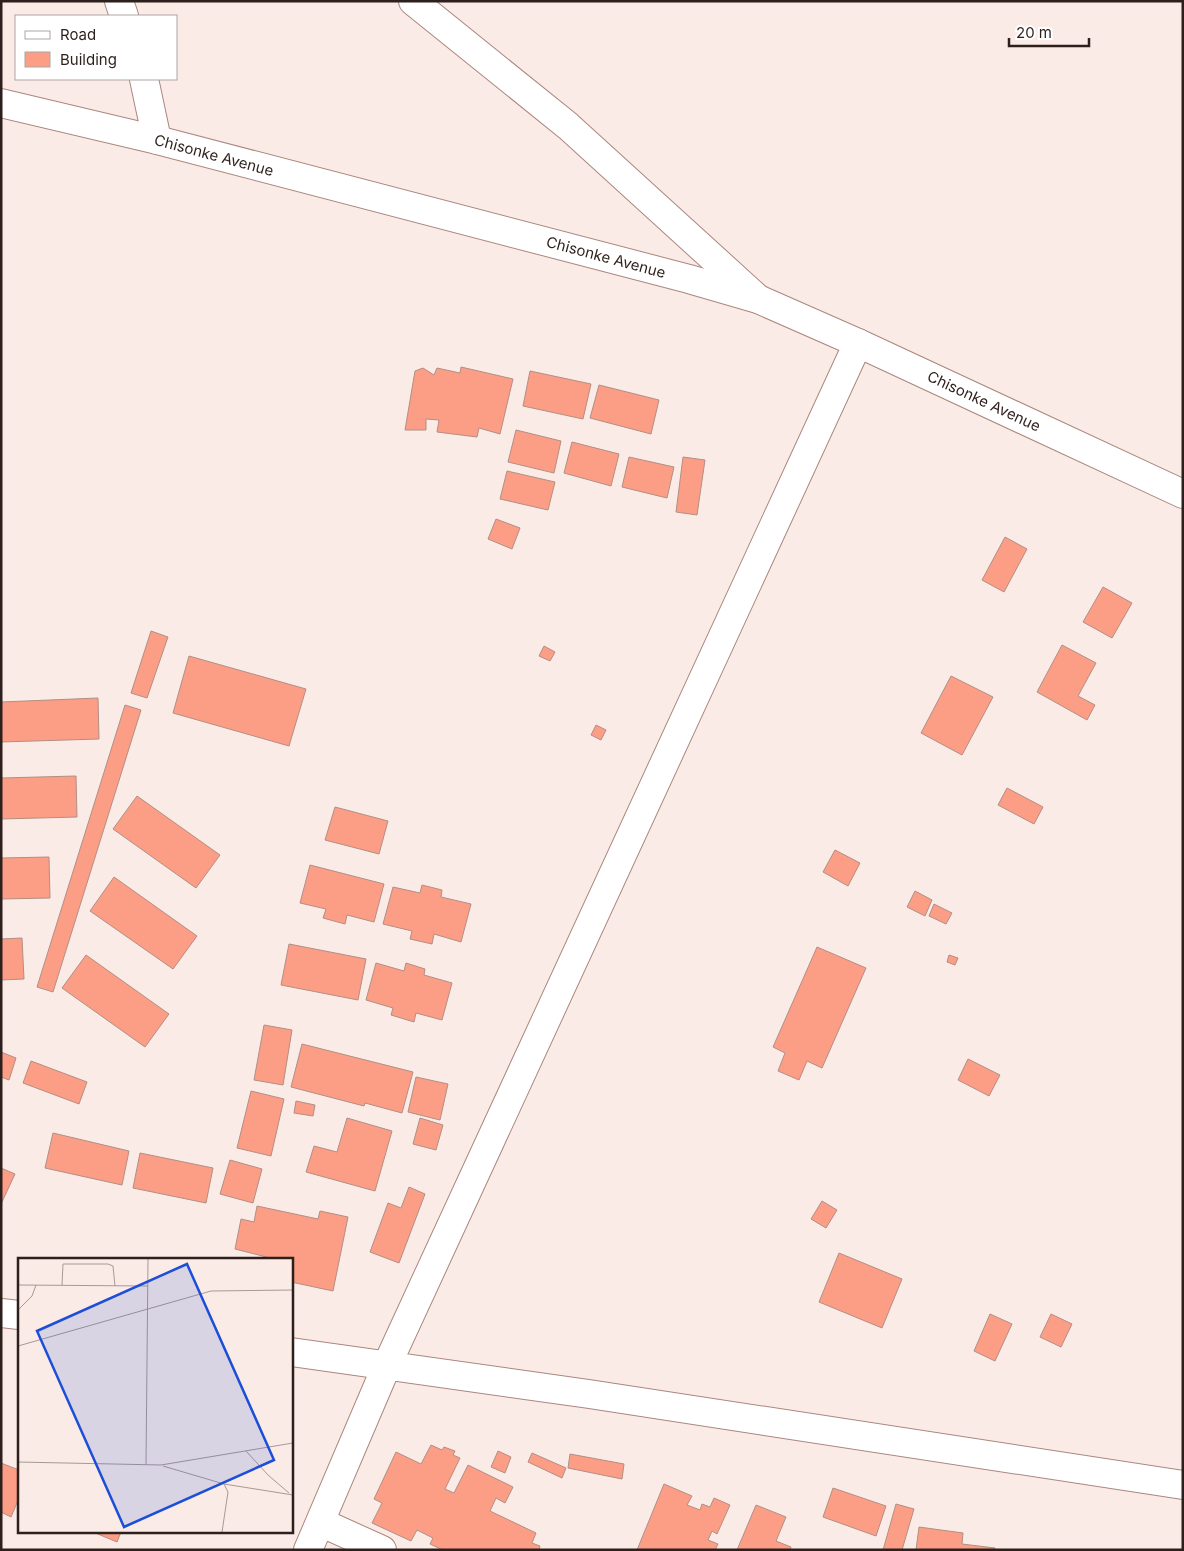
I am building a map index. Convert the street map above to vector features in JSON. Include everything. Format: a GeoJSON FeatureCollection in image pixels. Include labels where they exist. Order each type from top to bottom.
{"type":"FeatureCollection","features":[{"type":"Feature","properties":{"kind":"street"},"geometry":{"type":"LineString","coordinates":[[119,1],[124,15]]}},
{"type":"Feature","properties":{"kind":"street"},"geometry":{"type":"LineString","coordinates":[[413,1],[568,126],[758,299]]}},
{"type":"Feature","properties":{"kind":"street"},"geometry":{"type":"LineString","coordinates":[[144,80],[156,140]]}},
{"type":"Feature","properties":{"kind":"street","name":"Chisonke Avenue"},"geometry":{"type":"LineString","coordinates":[[1,103],[156,140],[689,279],[758,299],[858,343],[1183,494]]}},
{"type":"Feature","properties":{"kind":"street"},"geometry":{"type":"LineString","coordinates":[[308,1550],[387,1365],[858,343]]}},
{"type":"Feature","properties":{"kind":"street"},"geometry":{"type":"LineString","coordinates":[[1,1313],[18,1315]]}},
{"type":"Feature","properties":{"kind":"street"},"geometry":{"type":"LineString","coordinates":[[292,1352],[1183,1485]]}},
{"type":"Feature","properties":{"kind":"street"},"geometry":{"type":"LineString","coordinates":[[320,1522],[382,1550]]}},
{"type":"Feature","properties":{"kind":"building"},"geometry":{"type":"Polygon","coordinates":[[[461,367],[513,379],[500,434],[479,428],[477,437],[437,432],[439,420],[426,419],[426,430],[405,430],[415,371],[423,368],[434,375],[437,368],[460,373],[461,367]]]}},
{"type":"Feature","properties":{"kind":"building"},"geometry":{"type":"Polygon","coordinates":[[[530,371],[591,384],[583,419],[523,406],[530,371]]]}},
{"type":"Feature","properties":{"kind":"building"},"geometry":{"type":"Polygon","coordinates":[[[599,385],[659,400],[651,434],[590,418],[599,385]]]}},
{"type":"Feature","properties":{"kind":"building"},"geometry":{"type":"Polygon","coordinates":[[[516,430],[561,441],[554,473],[508,462],[516,430]]]}},
{"type":"Feature","properties":{"kind":"building"},"geometry":{"type":"Polygon","coordinates":[[[572,442],[619,454],[611,486],[564,473],[572,442]]]}},
{"type":"Feature","properties":{"kind":"building"},"geometry":{"type":"Polygon","coordinates":[[[629,457],[674,467],[667,498],[622,487],[629,457]]]}},
{"type":"Feature","properties":{"kind":"building"},"geometry":{"type":"Polygon","coordinates":[[[683,457],[705,460],[697,515],[676,512],[683,457]]]}},
{"type":"Feature","properties":{"kind":"building"},"geometry":{"type":"Polygon","coordinates":[[[507,471],[555,482],[548,510],[500,499],[507,471]]]}},
{"type":"Feature","properties":{"kind":"building"},"geometry":{"type":"Polygon","coordinates":[[[496,519],[520,528],[512,549],[488,539],[496,519]]]}},
{"type":"Feature","properties":{"kind":"building"},"geometry":{"type":"Polygon","coordinates":[[[1005,537],[1027,549],[1004,592],[982,580],[1005,537]]]}},
{"type":"Feature","properties":{"kind":"building"},"geometry":{"type":"Polygon","coordinates":[[[1103,587],[1132,603],[1112,638],[1083,622],[1103,587]]]}},
{"type":"Feature","properties":{"kind":"building"},"geometry":{"type":"Polygon","coordinates":[[[151,631],[168,637],[147,698],[131,693],[151,631]]]}},
{"type":"Feature","properties":{"kind":"building"},"geometry":{"type":"Polygon","coordinates":[[[1062,645],[1096,663],[1078,696],[1095,705],[1087,720],[1037,692],[1062,645]]]}},
{"type":"Feature","properties":{"kind":"building"},"geometry":{"type":"Polygon","coordinates":[[[544,646],[555,652],[550,661],[539,656],[544,646]]]}},
{"type":"Feature","properties":{"kind":"building"},"geometry":{"type":"Polygon","coordinates":[[[189,656],[306,689],[289,746],[173,713],[189,656]]]}},
{"type":"Feature","properties":{"kind":"building"},"geometry":{"type":"Polygon","coordinates":[[[951,676],[993,697],[962,755],[921,733],[951,676]]]}},
{"type":"Feature","properties":{"kind":"building"},"geometry":{"type":"Polygon","coordinates":[[[98,698],[99,739],[1,742],[1,702],[98,698]]]}},
{"type":"Feature","properties":{"kind":"building"},"geometry":{"type":"Polygon","coordinates":[[[125,705],[141,710],[53,992],[37,987],[125,705]]]}},
{"type":"Feature","properties":{"kind":"building"},"geometry":{"type":"Polygon","coordinates":[[[596,725],[606,730],[601,740],[591,735],[596,725]]]}},
{"type":"Feature","properties":{"kind":"building"},"geometry":{"type":"Polygon","coordinates":[[[76,776],[77,817],[1,819],[1,778],[76,776]]]}},
{"type":"Feature","properties":{"kind":"building"},"geometry":{"type":"Polygon","coordinates":[[[1007,788],[1043,807],[1034,824],[998,805],[1007,788]]]}},
{"type":"Feature","properties":{"kind":"building"},"geometry":{"type":"Polygon","coordinates":[[[137,796],[220,855],[196,888],[113,829],[137,796]]]}},
{"type":"Feature","properties":{"kind":"building"},"geometry":{"type":"Polygon","coordinates":[[[335,807],[388,821],[379,854],[325,840],[335,807]]]}},
{"type":"Feature","properties":{"kind":"building"},"geometry":{"type":"Polygon","coordinates":[[[835,850],[860,863],[848,886],[823,872],[835,850]]]}},
{"type":"Feature","properties":{"kind":"building"},"geometry":{"type":"Polygon","coordinates":[[[49,857],[50,898],[1,899],[1,858],[49,857]]]}},
{"type":"Feature","properties":{"kind":"building"},"geometry":{"type":"Polygon","coordinates":[[[310,865],[384,884],[374,922],[347,915],[345,924],[323,918],[326,909],[300,903],[310,865]]]}},
{"type":"Feature","properties":{"kind":"building"},"geometry":{"type":"Polygon","coordinates":[[[114,877],[197,936],[173,969],[90,911],[114,877]]]}},
{"type":"Feature","properties":{"kind":"building"},"geometry":{"type":"Polygon","coordinates":[[[422,885],[442,890],[441,897],[471,904],[461,942],[434,934],[432,944],[410,939],[412,931],[383,924],[393,887],[420,893],[422,885]]]}},
{"type":"Feature","properties":{"kind":"building"},"geometry":{"type":"Polygon","coordinates":[[[915,891],[932,900],[925,916],[907,907],[915,891]]]}},
{"type":"Feature","properties":{"kind":"building"},"geometry":{"type":"Polygon","coordinates":[[[934,904],[952,913],[946,924],[929,916],[934,904]]]}},
{"type":"Feature","properties":{"kind":"building"},"geometry":{"type":"Polygon","coordinates":[[[22,938],[24,979],[1,980],[1,939],[22,938]]]}},
{"type":"Feature","properties":{"kind":"building"},"geometry":{"type":"Polygon","coordinates":[[[289,944],[366,959],[358,1000],[281,985],[289,944]]]}},
{"type":"Feature","properties":{"kind":"building"},"geometry":{"type":"Polygon","coordinates":[[[817,947],[866,968],[822,1068],[807,1061],[799,1080],[778,1071],[785,1053],[773,1047],[817,947]]]}},
{"type":"Feature","properties":{"kind":"building"},"geometry":{"type":"Polygon","coordinates":[[[86,955],[169,1014],[145,1047],[62,988],[86,955]]]}},
{"type":"Feature","properties":{"kind":"building"},"geometry":{"type":"Polygon","coordinates":[[[949,955],[958,958],[955,965],[947,962],[949,955]]]}},
{"type":"Feature","properties":{"kind":"building"},"geometry":{"type":"Polygon","coordinates":[[[376,963],[404,971],[406,963],[425,969],[424,975],[452,983],[442,1020],[416,1013],[414,1022],[391,1015],[393,1008],[366,1000],[376,963]]]}},
{"type":"Feature","properties":{"kind":"building"},"geometry":{"type":"Polygon","coordinates":[[[264,1025],[292,1030],[283,1085],[254,1080],[264,1025]]]}},
{"type":"Feature","properties":{"kind":"building"},"geometry":{"type":"Polygon","coordinates":[[[302,1044],[413,1072],[402,1113],[365,1103],[364,1106],[291,1087],[302,1044]]]}},
{"type":"Feature","properties":{"kind":"building"},"geometry":{"type":"Polygon","coordinates":[[[1,1052],[16,1058],[9,1080],[1,1077],[1,1052]]]}},
{"type":"Feature","properties":{"kind":"building"},"geometry":{"type":"Polygon","coordinates":[[[968,1059],[1000,1075],[989,1096],[958,1080],[968,1059]]]}},
{"type":"Feature","properties":{"kind":"building"},"geometry":{"type":"Polygon","coordinates":[[[31,1061],[87,1082],[79,1104],[23,1083],[31,1061]]]}},
{"type":"Feature","properties":{"kind":"building"},"geometry":{"type":"Polygon","coordinates":[[[416,1077],[448,1084],[440,1120],[408,1112],[416,1077]]]}},
{"type":"Feature","properties":{"kind":"building"},"geometry":{"type":"Polygon","coordinates":[[[251,1091],[284,1099],[271,1156],[237,1148],[251,1091]]]}},
{"type":"Feature","properties":{"kind":"building"},"geometry":{"type":"Polygon","coordinates":[[[296,1101],[315,1105],[313,1116],[294,1113],[296,1101]]]}},
{"type":"Feature","properties":{"kind":"building"},"geometry":{"type":"Polygon","coordinates":[[[347,1118],[392,1131],[375,1191],[306,1172],[314,1146],[337,1152],[347,1118]]]}},
{"type":"Feature","properties":{"kind":"building"},"geometry":{"type":"Polygon","coordinates":[[[420,1118],[443,1125],[436,1150],[413,1144],[420,1118]]]}},
{"type":"Feature","properties":{"kind":"building"},"geometry":{"type":"Polygon","coordinates":[[[53,1133],[129,1151],[122,1185],[45,1168],[53,1133]]]}},
{"type":"Feature","properties":{"kind":"building"},"geometry":{"type":"Polygon","coordinates":[[[140,1153],[213,1168],[206,1203],[133,1188],[140,1153]]]}},
{"type":"Feature","properties":{"kind":"building"},"geometry":{"type":"Polygon","coordinates":[[[230,1160],[262,1169],[253,1203],[220,1194],[230,1160]]]}},
{"type":"Feature","properties":{"kind":"building"},"geometry":{"type":"Polygon","coordinates":[[[1,1168],[15,1174],[1,1204],[1,1168]]]}},
{"type":"Feature","properties":{"kind":"building"},"geometry":{"type":"Polygon","coordinates":[[[409,1187],[425,1194],[399,1263],[370,1252],[388,1203],[401,1208],[409,1187]]]}},
{"type":"Feature","properties":{"kind":"building"},"geometry":{"type":"Polygon","coordinates":[[[822,1201],[837,1210],[826,1228],[811,1219],[822,1201]]]}},
{"type":"Feature","properties":{"kind":"building"},"geometry":{"type":"Polygon","coordinates":[[[257,1206],[318,1219],[320,1211],[348,1217],[333,1291],[292,1282],[292,1258],[270,1258],[235,1249],[241,1219],[254,1222],[257,1206]]]}},
{"type":"Feature","properties":{"kind":"building"},"geometry":{"type":"Polygon","coordinates":[[[839,1253],[902,1279],[882,1328],[819,1302],[839,1253]]]}},
{"type":"Feature","properties":{"kind":"building"},"geometry":{"type":"Polygon","coordinates":[[[990,1314],[1012,1324],[995,1361],[974,1351],[990,1314]]]}},
{"type":"Feature","properties":{"kind":"building"},"geometry":{"type":"Polygon","coordinates":[[[1051,1314],[1072,1324],[1061,1347],[1040,1337],[1051,1314]]]}},
{"type":"Feature","properties":{"kind":"building"},"geometry":{"type":"Polygon","coordinates":[[[431,1445],[442,1450],[444,1447],[455,1451],[453,1455],[460,1458],[445,1489],[454,1493],[468,1465],[513,1487],[505,1503],[496,1498],[490,1511],[536,1533],[532,1543],[540,1546],[539,1550],[443,1550],[430,1544],[433,1538],[417,1530],[411,1541],[372,1523],[382,1503],[374,1499],[396,1452],[421,1464],[431,1445]]]}},
{"type":"Feature","properties":{"kind":"building"},"geometry":{"type":"Polygon","coordinates":[[[498,1451],[511,1457],[505,1473],[491,1467],[498,1451]]]}},
{"type":"Feature","properties":{"kind":"building"},"geometry":{"type":"Polygon","coordinates":[[[532,1453],[566,1468],[562,1478],[528,1462],[532,1453]]]}},
{"type":"Feature","properties":{"kind":"building"},"geometry":{"type":"Polygon","coordinates":[[[570,1454],[624,1464],[622,1479],[568,1468],[570,1454]]]}},
{"type":"Feature","properties":{"kind":"building"},"geometry":{"type":"Polygon","coordinates":[[[1,1463],[18,1470],[18,1500],[11,1517],[1,1512],[1,1463]]]}},
{"type":"Feature","properties":{"kind":"building"},"geometry":{"type":"Polygon","coordinates":[[[664,1484],[692,1496],[687,1505],[700,1510],[702,1504],[710,1507],[714,1498],[730,1505],[717,1534],[712,1531],[708,1540],[718,1544],[715,1550],[637,1550],[664,1484]]]}},
{"type":"Feature","properties":{"kind":"building"},"geometry":{"type":"Polygon","coordinates":[[[833,1488],[886,1506],[876,1536],[823,1517],[833,1488]]]}},
{"type":"Feature","properties":{"kind":"building"},"geometry":{"type":"Polygon","coordinates":[[[896,1504],[914,1509],[902,1550],[883,1550],[896,1504]]]}},
{"type":"Feature","properties":{"kind":"building"},"geometry":{"type":"Polygon","coordinates":[[[756,1505],[786,1517],[776,1541],[791,1547],[790,1550],[737,1550],[756,1505]]]}},
{"type":"Feature","properties":{"kind":"building"},"geometry":{"type":"Polygon","coordinates":[[[919,1527],[963,1533],[962,1544],[995,1548],[995,1550],[916,1550],[919,1527]]]}},
{"type":"Feature","properties":{"kind":"building"},"geometry":{"type":"Polygon","coordinates":[[[98,1534],[120,1534],[117,1542],[98,1534]]]}}]}
